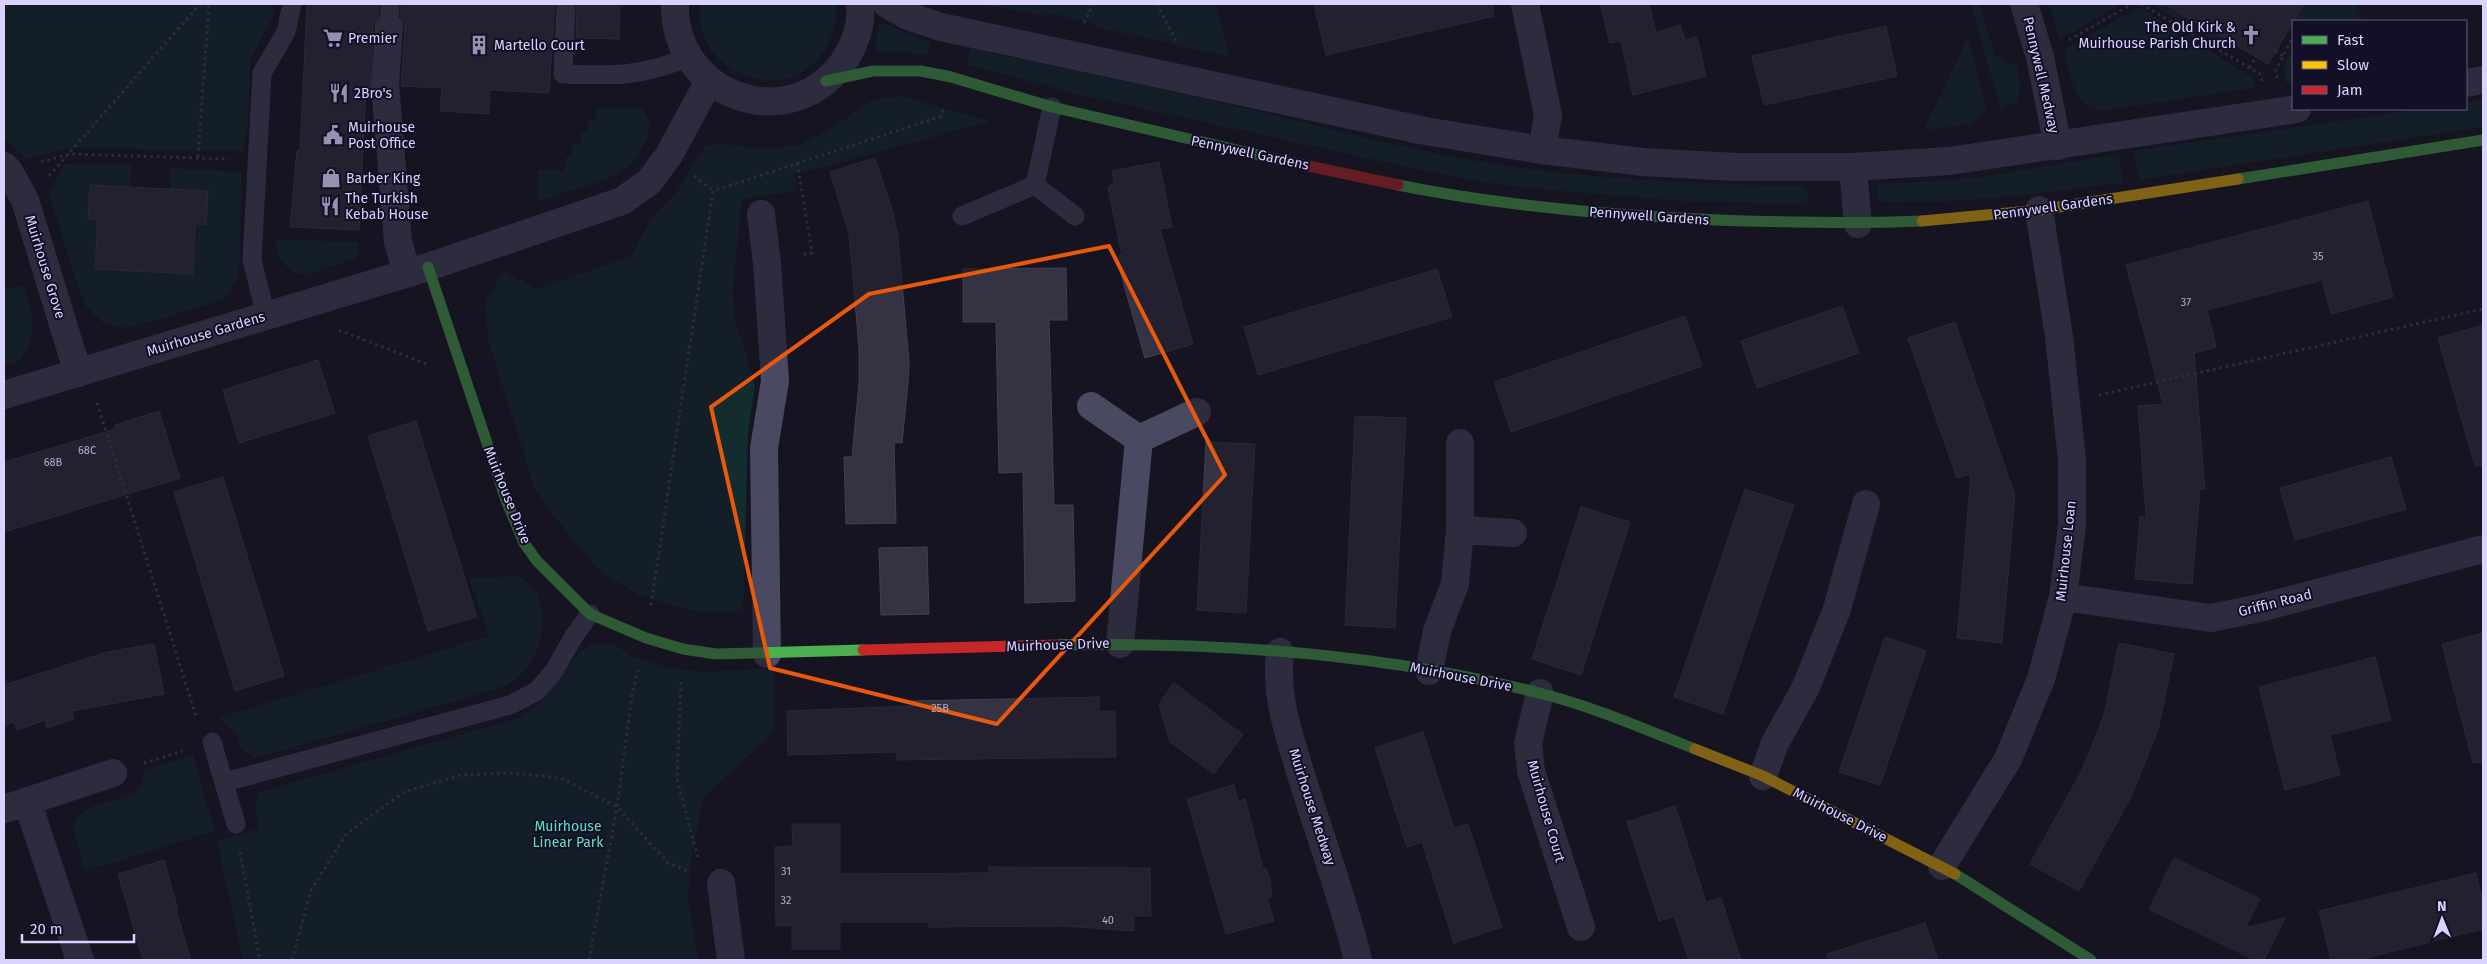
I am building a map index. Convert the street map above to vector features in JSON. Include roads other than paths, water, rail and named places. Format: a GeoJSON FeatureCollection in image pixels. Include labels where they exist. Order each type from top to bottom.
{"type":"FeatureCollection","features":[{"type":"Feature","properties":{"kind":"street","name":"Pennywell Gardens"},"geometry":{"type":"LineString","coordinates":[[675,4],[675,24],[688,56],[710,81],[727,92],[747,99],[768,102],[789,99],[808,92],[826,81],[840,66],[851,49],[858,30],[860,4]]}},
{"type":"Feature","properties":{"kind":"street"},"geometry":{"type":"LineString","coordinates":[[887,4],[908,16],[941,27],[1425,131],[1542,150],[1653,162],[1737,167],[1853,167],[1949,161],[2282,111]]}},
{"type":"Feature","properties":{"kind":"street"},"geometry":{"type":"LineString","coordinates":[[1525,4],[1548,115],[1542,150]]}},
{"type":"Feature","properties":{"kind":"street","name":"Pennywell Medway"},"geometry":{"type":"LineString","coordinates":[[2024,4],[2040,57],[2058,146]]}},
{"type":"Feature","properties":{"kind":"street"},"geometry":{"type":"LineString","coordinates":[[389,16],[384,84],[398,242],[418,270]]}},
{"type":"Feature","properties":{"kind":"street","name":"Pennywell Gardens"},"geometry":{"type":"LineString","coordinates":[[826,81],[873,72],[921,71],[951,77],[1052,107],[1225,149],[1389,183],[1551,208],[1656,218],[1858,224],[1931,220],[2039,210],[2483,140]]}},
{"type":"Feature","properties":{"kind":"street"},"geometry":{"type":"LineString","coordinates":[[2467,83],[2483,80]]}},
{"type":"Feature","properties":{"kind":"street","name":"Muirhouse Gardens"},"geometry":{"type":"LineString","coordinates":[[4,395],[418,270],[622,201],[649,182],[669,155],[710,81]]}},
{"type":"Feature","properties":{"kind":"street"},"geometry":{"type":"LineString","coordinates":[[1853,167],[1858,224]]}},
{"type":"Feature","properties":{"kind":"street","name":"Muirhouse Grove"},"geometry":{"type":"LineString","coordinates":[[6,168],[25,200],[82,371]]}},
{"type":"Feature","properties":{"kind":"street","name":"Muirhouse Loan"},"geometry":{"type":"LineString","coordinates":[[1942,866],[2008,759],[2041,679],[2063,597],[2072,525],[2072,460],[2059,336],[2039,210]]}},
{"type":"Feature","properties":{"kind":"street"},"geometry":{"type":"LineString","coordinates":[[761,214],[767,263],[775,380],[764,448],[767,654]]}},
{"type":"Feature","properties":{"kind":"street","name":"Muirhouse Drive"},"geometry":{"type":"LineString","coordinates":[[418,270],[465,380],[506,500],[524,543],[537,561],[590,614],[646,638],[683,649],[716,654],[1120,644],[1280,652],[1384,663],[1540,693],[1610,716],[1763,776],[1942,866],[2091,960]]}},
{"type":"Feature","properties":{"kind":"street"},"geometry":{"type":"LineString","coordinates":[[1091,406],[1139,439]]}},
{"type":"Feature","properties":{"kind":"street"},"geometry":{"type":"LineString","coordinates":[[1139,439],[1197,412]]}},
{"type":"Feature","properties":{"kind":"street"},"geometry":{"type":"LineString","coordinates":[[1120,644],[1139,439]]}},
{"type":"Feature","properties":{"kind":"street"},"geometry":{"type":"LineString","coordinates":[[1429,672],[1437,631],[1455,584],[1460,530],[1460,443]]}},
{"type":"Feature","properties":{"kind":"street"},"geometry":{"type":"LineString","coordinates":[[1763,776],[1775,743],[1806,688],[1837,609],[1866,504]]}},
{"type":"Feature","properties":{"kind":"street"},"geometry":{"type":"LineString","coordinates":[[1460,530],[1513,533]]}},
{"type":"Feature","properties":{"kind":"street","name":"Griffin Road"},"geometry":{"type":"LineString","coordinates":[[2063,597],[2211,618],[2260,608],[2483,548]]}},
{"type":"Feature","properties":{"kind":"street","name":"Muirhouse Medway"},"geometry":{"type":"LineString","coordinates":[[1280,652],[1277,675],[1281,708],[1319,833],[1345,906],[1358,960]]}},
{"type":"Feature","properties":{"kind":"street","name":"Muirhouse Court"},"geometry":{"type":"LineString","coordinates":[[1540,693],[1528,743],[1531,771],[1582,927]]}},
{"type":"Feature","properties":{"kind":"street"},"geometry":{"type":"LineString","coordinates":[[80,960],[16,805],[113,774]]}},
{"type":"Feature","properties":{"kind":"street"},"geometry":{"type":"LineString","coordinates":[[712,880],[731,960]]}},
{"type":"Feature","properties":{"kind":"lane"},"geometry":{"type":"LineString","coordinates":[[276,313],[252,260],[262,73],[286,32],[292,4]]}},
{"type":"Feature","properties":{"kind":"lane"},"geometry":{"type":"LineString","coordinates":[[566,4],[563,74],[630,75],[665,67],[688,56]]}},
{"type":"Feature","properties":{"kind":"lane"},"geometry":{"type":"LineString","coordinates":[[1035,185],[1052,107]]}},
{"type":"Feature","properties":{"kind":"lane"},"geometry":{"type":"LineString","coordinates":[[1035,185],[1075,216]]}},
{"type":"Feature","properties":{"kind":"lane"},"geometry":{"type":"LineString","coordinates":[[962,216],[1035,185]]}},
{"type":"Feature","properties":{"kind":"lane"},"geometry":{"type":"LineString","coordinates":[[225,782],[510,705],[537,692],[554,671],[574,636],[590,614]]}},
{"type":"Feature","properties":{"kind":"lane"},"geometry":{"type":"LineString","coordinates":[[212,742],[236,824]]}},
{"type":"Feature","properties":{"kind":"place","name":"The Old Kirk & Muirhouse Parish Church"},"geometry":{"type":"Point","coordinates":[2251,35]}},
{"type":"Feature","properties":{"kind":"place","name":"Premier"},"geometry":{"type":"Point","coordinates":[333,38]}},
{"type":"Feature","properties":{"kind":"place","name":"Martello Court"},"geometry":{"type":"Point","coordinates":[479,45]}},
{"type":"Feature","properties":{"kind":"place","name":"2Bro's"},"geometry":{"type":"Point","coordinates":[339,93]}},
{"type":"Feature","properties":{"kind":"place","name":"Muirhouse Post Office"},"geometry":{"type":"Point","coordinates":[333,135]}},
{"type":"Feature","properties":{"kind":"place","name":"Barber King"},"geometry":{"type":"Point","coordinates":[331,178]}},
{"type":"Feature","properties":{"kind":"place","name":"The Turkish Kebab House"},"geometry":{"type":"Point","coordinates":[330,206]}},
{"type":"Feature","properties":{"kind":"park label","name":"Muirhouse Linear Park"},"geometry":{"type":"Point","coordinates":[568,834]}}]}
